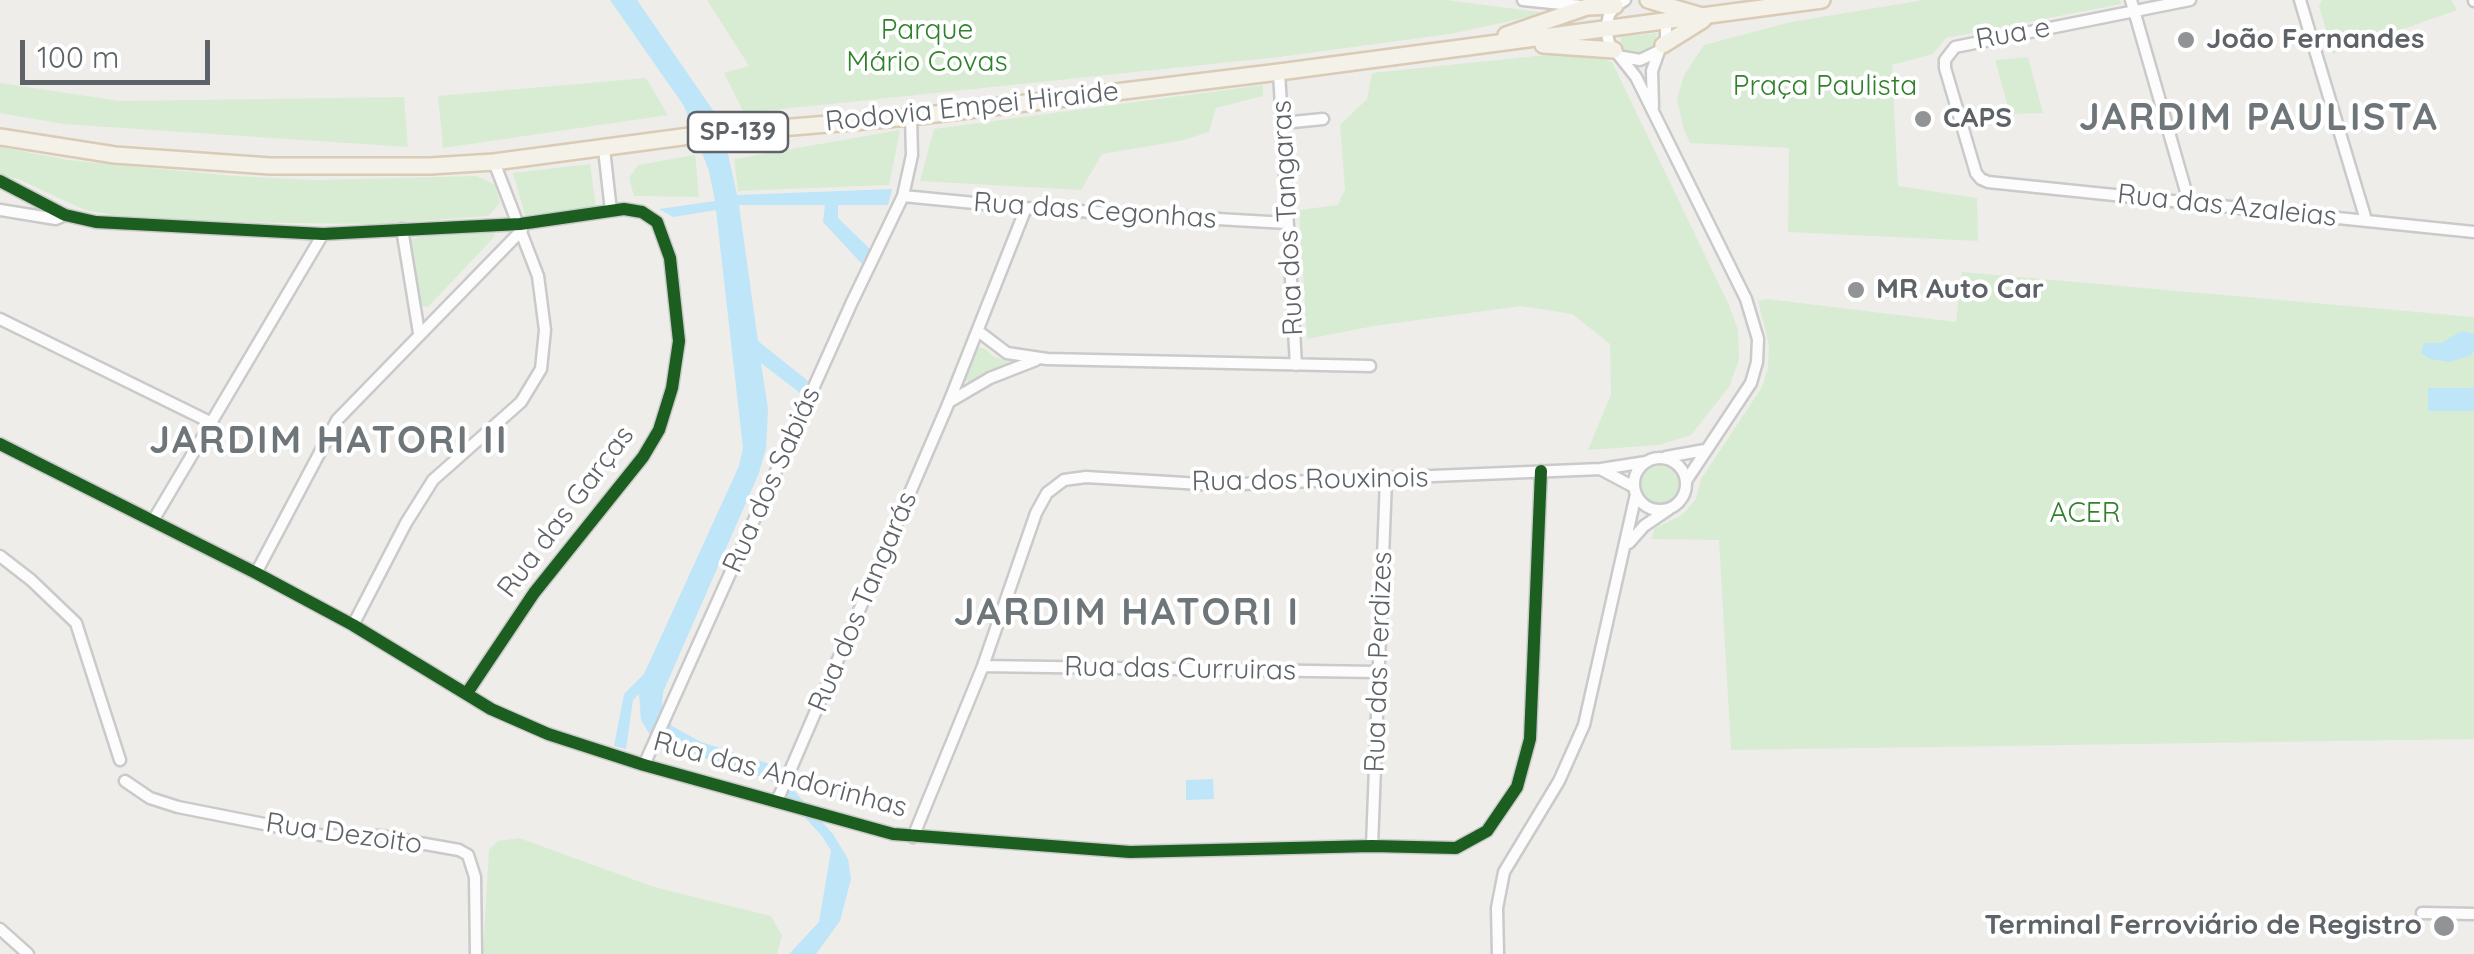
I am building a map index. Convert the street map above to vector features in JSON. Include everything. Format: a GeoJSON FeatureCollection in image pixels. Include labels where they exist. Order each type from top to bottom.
{"type":"FeatureCollection","features":[{"type":"Feature","properties":{"kind":"main road"},"geometry":{"type":"LineString","coordinates":[[1648,0],[1710,11]]}},
{"type":"Feature","properties":{"kind":"main road","name":"Rodovia Empei Hiraide"},"geometry":{"type":"LineString","coordinates":[[0,137],[115,156],[234,164],[360,168],[494,162],[704,134],[911,116],[1279,72],[1666,23],[1710,11],[1822,0]]}},
{"type":"Feature","properties":{"kind":"main road"},"geometry":{"type":"LineString","coordinates":[[1474,46],[1586,7],[1620,3]]}},
{"type":"Feature","properties":{"kind":"main road"},"geometry":{"type":"LineString","coordinates":[[1661,48],[1710,11]]}},
{"type":"Feature","properties":{"kind":"main road"},"geometry":{"type":"LineString","coordinates":[[1474,46],[1569,45],[1616,52]]}},
{"type":"Feature","properties":{"kind":"street"},"geometry":{"type":"LineString","coordinates":[[1524,0],[1586,7]]}},
{"type":"Feature","properties":{"kind":"street"},"geometry":{"type":"LineString","coordinates":[[1648,0],[1662,10],[1666,23],[1651,82],[1654,118]]}},
{"type":"Feature","properties":{"kind":"street"},"geometry":{"type":"LineString","coordinates":[[2189,202],[2132,6],[2190,0]]}},
{"type":"Feature","properties":{"kind":"street"},"geometry":{"type":"LineString","coordinates":[[2300,0],[2366,220]]}},
{"type":"Feature","properties":{"kind":"street"},"geometry":{"type":"LineString","coordinates":[[1620,3],[1606,29],[1616,52],[1636,78],[1746,299],[1758,338],[1751,384],[1704,450],[1686,481],[1684,496],[1644,526],[1625,548]]}},
{"type":"Feature","properties":{"kind":"street","name":"Rua e"},"geometry":{"type":"LineString","coordinates":[[1981,178],[1946,74],[1949,52],[1960,44],[2132,6]]}},
{"type":"Feature","properties":{"kind":"street"},"geometry":{"type":"LineString","coordinates":[[1616,52],[1640,60],[1661,48]]}},
{"type":"Feature","properties":{"kind":"street","name":"Rua dos Tangaras"},"geometry":{"type":"LineString","coordinates":[[1279,72],[1296,365]]}},
{"type":"Feature","properties":{"kind":"street","name":"Rua dos Sabiás"},"geometry":{"type":"LineString","coordinates":[[644,765],[903,196],[912,154],[911,116]]}},
{"type":"Feature","properties":{"kind":"street"},"geometry":{"type":"LineString","coordinates":[[1282,123],[1323,119]]}},
{"type":"Feature","properties":{"kind":"street"},"geometry":{"type":"LineString","coordinates":[[0,181],[65,216],[96,222],[322,234],[521,227],[612,211],[604,149]]}},
{"type":"Feature","properties":{"kind":"street"},"geometry":{"type":"LineString","coordinates":[[353,625],[433,480],[521,402],[541,369],[545,330],[538,276],[494,162]]}},
{"type":"Feature","properties":{"kind":"street","name":"Rua das Azaleias"},"geometry":{"type":"LineString","coordinates":[[1981,178],[1988,182],[2474,232]]}},
{"type":"Feature","properties":{"kind":"street","name":"Rua das Cegonhas"},"geometry":{"type":"LineString","coordinates":[[903,196],[1026,208],[1286,222]]}},
{"type":"Feature","properties":{"kind":"street","name":"Rua dos Tangarás"},"geometry":{"type":"LineString","coordinates":[[777,801],[949,402],[1026,208]]}},
{"type":"Feature","properties":{"kind":"street"},"geometry":{"type":"LineString","coordinates":[[0,210],[56,220],[65,216]]}},
{"type":"Feature","properties":{"kind":"street","name":"Rua das Garças"},"geometry":{"type":"LineString","coordinates":[[467,694],[534,593],[644,457],[668,404],[679,341],[667,244],[663,231],[650,216],[633,210],[612,211]]}},
{"type":"Feature","properties":{"kind":"street"},"geometry":{"type":"LineString","coordinates":[[256,573],[337,420],[521,227]]}},
{"type":"Feature","properties":{"kind":"street"},"geometry":{"type":"LineString","coordinates":[[402,229],[419,332]]}},
{"type":"Feature","properties":{"kind":"street"},"geometry":{"type":"LineString","coordinates":[[154,519],[322,234]]}},
{"type":"Feature","properties":{"kind":"street"},"geometry":{"type":"LineString","coordinates":[[0,319],[212,423]]}},
{"type":"Feature","properties":{"kind":"street"},"geometry":{"type":"LineString","coordinates":[[978,331],[1007,353],[1046,358],[1370,366]]}},
{"type":"Feature","properties":{"kind":"street"},"geometry":{"type":"LineString","coordinates":[[949,402],[990,378],[1046,358]]}},
{"type":"Feature","properties":{"kind":"street","name":"Rua das Andorinhas"},"geometry":{"type":"LineString","coordinates":[[0,444],[256,573],[353,625],[491,709],[532,728],[644,765],[913,837],[1130,852],[1372,846],[1456,848],[1487,832],[1517,786],[1530,739],[1541,471]]}},
{"type":"Feature","properties":{"kind":"street"},"geometry":{"type":"LineString","coordinates":[[1498,954],[1497,908],[1504,872],[1559,780],[1584,725],[1625,548],[1636,473],[1646,462],[1704,450]]}},
{"type":"Feature","properties":{"kind":"street"},"geometry":{"type":"LineString","coordinates":[[1663,458],[1679,465],[1686,481]]}},
{"type":"Feature","properties":{"kind":"street","name":"Rua dos Rouxinois"},"geometry":{"type":"LineString","coordinates":[[983,666],[1041,501],[1054,486],[1074,478],[1202,485],[1601,469],[1646,462]]}},
{"type":"Feature","properties":{"kind":"street"},"geometry":{"type":"LineString","coordinates":[[1601,469],[1656,510],[1673,506]]}},
{"type":"Feature","properties":{"kind":"street","name":"Rua das Perdizes"},"geometry":{"type":"LineString","coordinates":[[1372,846],[1386,479]]}},
{"type":"Feature","properties":{"kind":"street"},"geometry":{"type":"LineString","coordinates":[[0,556],[76,624],[120,760]]}},
{"type":"Feature","properties":{"kind":"street"},"geometry":{"type":"LineString","coordinates":[[913,837],[983,666]]}},
{"type":"Feature","properties":{"kind":"street","name":"Rua das Curruiras"},"geometry":{"type":"LineString","coordinates":[[983,666],[1377,672]]}},
{"type":"Feature","properties":{"kind":"street","name":"Rua Dezoito"},"geometry":{"type":"LineString","coordinates":[[125,781],[150,798],[178,807],[320,835],[380,836],[468,855],[477,891],[476,954]]}},
{"type":"Feature","properties":{"kind":"street"},"geometry":{"type":"LineString","coordinates":[[2422,914],[2474,914]]}},
{"type":"Feature","properties":{"kind":"street"},"geometry":{"type":"LineString","coordinates":[[0,929],[28,954]]}},
{"type":"Feature","properties":{"kind":"green space","name":"Parque Mário Covas"},"geometry":{"type":"Polygon","coordinates":[[[707,0],[1446,0],[1547,13],[1450,34],[1279,57],[744,113],[724,73],[749,66],[707,0]]]}},
{"type":"Feature","properties":{"kind":"green space","name":"Praça Paulista"},"geometry":{"type":"Polygon","coordinates":[[[1923,0],[2120,0],[2121,4],[1946,38],[1933,54],[1892,65],[1898,186],[1977,198],[1978,241],[1788,232],[1789,148],[1690,143],[1677,99],[1684,75],[1704,45],[1791,22],[1923,0]]]}},
{"type":"Feature","properties":{"kind":"green space"},"geometry":{"type":"Polygon","coordinates":[[[2322,0],[2451,0],[2457,10],[2333,54],[2319,6],[2322,0]]]}},
{"type":"Feature","properties":{"kind":"green space"},"geometry":{"type":"Polygon","coordinates":[[[1657,33],[1653,50],[1641,56],[1625,50],[1621,43],[1621,37],[1657,33]]]}},
{"type":"Feature","properties":{"kind":"green space"},"geometry":{"type":"Polygon","coordinates":[[[1584,51],[1612,62],[1738,330],[1739,360],[1729,387],[1691,435],[1659,445],[1588,450],[1611,394],[1610,344],[1572,314],[1521,306],[1307,339],[1299,210],[1338,205],[1345,189],[1340,125],[1367,99],[1372,73],[1584,51]]]}},
{"type":"Feature","properties":{"kind":"green space"},"geometry":{"type":"Polygon","coordinates":[[[2028,57],[2043,113],[2010,114],[1995,60],[2028,57]]]}},
{"type":"Feature","properties":{"kind":"green space"},"geometry":{"type":"Polygon","coordinates":[[[646,78],[668,115],[443,148],[438,96],[646,78]]]}},
{"type":"Feature","properties":{"kind":"green space"},"geometry":{"type":"Polygon","coordinates":[[[0,83],[120,101],[404,97],[408,147],[63,124],[0,113],[0,83]]]}},
{"type":"Feature","properties":{"kind":"green space"},"geometry":{"type":"Polygon","coordinates":[[[1263,85],[1263,96],[1216,108],[1209,132],[1102,154],[1081,190],[920,181],[934,129],[1263,85]]]}},
{"type":"Feature","properties":{"kind":"green space"},"geometry":{"type":"Polygon","coordinates":[[[900,130],[889,185],[738,191],[734,159],[900,130]]]}},
{"type":"Feature","properties":{"kind":"green space"},"geometry":{"type":"Polygon","coordinates":[[[0,147],[68,160],[234,176],[315,180],[477,176],[495,185],[500,203],[488,216],[379,224],[208,222],[113,215],[85,210],[0,174],[0,147]]]}},
{"type":"Feature","properties":{"kind":"green space"},"geometry":{"type":"Polygon","coordinates":[[[695,155],[699,197],[634,196],[629,178],[638,165],[695,155]]]}},
{"type":"Feature","properties":{"kind":"green space"},"geometry":{"type":"Polygon","coordinates":[[[590,164],[596,208],[525,215],[513,173],[590,164]]]}},
{"type":"Feature","properties":{"kind":"green space"},"geometry":{"type":"Polygon","coordinates":[[[490,227],[495,236],[428,307],[419,306],[409,239],[490,227]]]}},
{"type":"Feature","properties":{"kind":"green space","name":"ACER"},"geometry":{"type":"Polygon","coordinates":[[[1962,272],[2474,317],[2474,739],[1731,750],[1719,540],[1651,539],[1655,528],[1682,515],[1696,499],[1701,479],[1762,387],[1769,345],[1758,301],[1956,322],[1962,272]]]}},
{"type":"Feature","properties":{"kind":"green space"},"geometry":{"type":"Polygon","coordinates":[[[978,348],[1011,362],[1010,366],[970,384],[965,379],[967,369],[978,348]]]}},
{"type":"Feature","properties":{"kind":"green space"},"geometry":{"type":"Polygon","coordinates":[[[1660,465],[1674,470],[1679,484],[1674,498],[1660,503],[1646,498],[1641,484],[1646,470],[1660,465]]]}},
{"type":"Feature","properties":{"kind":"green space"},"geometry":{"type":"Polygon","coordinates":[[[519,838],[654,887],[771,916],[782,936],[777,954],[483,954],[489,850],[498,841],[519,838]]]}},
{"type":"Feature","properties":{"kind":"water"},"geometry":{"type":"Polygon","coordinates":[[[610,0],[637,0],[721,122],[737,195],[892,189],[888,205],[838,205],[838,218],[870,249],[862,264],[823,222],[825,205],[739,205],[758,341],[808,381],[800,393],[761,363],[768,409],[766,448],[759,473],[663,692],[662,708],[672,726],[701,742],[770,764],[833,834],[848,859],[851,879],[840,921],[816,954],[789,954],[819,922],[831,851],[770,780],[666,745],[650,735],[641,720],[639,694],[633,700],[626,749],[614,746],[624,694],[644,674],[739,466],[743,448],[716,210],[673,217],[659,209],[715,201],[709,171],[684,106],[610,0]]]}},
{"type":"Feature","properties":{"kind":"water"},"geometry":{"type":"Polygon","coordinates":[[[2462,331],[2474,334],[2474,352],[2470,356],[2449,362],[2421,353],[2424,343],[2441,343],[2462,331]]]}},
{"type":"Feature","properties":{"kind":"water"},"geometry":{"type":"Polygon","coordinates":[[[2428,388],[2474,388],[2474,411],[2428,411],[2428,388]]]}},
{"type":"Feature","properties":{"kind":"water"},"geometry":{"type":"Polygon","coordinates":[[[1213,779],[1214,799],[1186,800],[1186,780],[1213,779]]]}},
{"type":"Feature","properties":{"kind":"cycle path"},"geometry":{"type":"LineString","coordinates":[[0,181],[65,215],[96,222],[323,234],[520,224],[624,209],[642,212],[657,222],[670,258],[679,341],[672,388],[659,430],[643,457],[534,593],[467,693]]}},
{"type":"Feature","properties":{"kind":"cycle path"},"geometry":{"type":"LineString","coordinates":[[0,444],[256,573],[353,625],[491,709],[548,734],[644,765],[893,834],[1130,852],[1372,846],[1456,848],[1487,831],[1517,787],[1530,739],[1541,471]]}},
{"type":"Feature","properties":{"kind":"place","name":"João Fernandes"},"geometry":{"type":"Point","coordinates":[2186,40]}},
{"type":"Feature","properties":{"kind":"place","name":"CAPS"},"geometry":{"type":"Point","coordinates":[1923,119]}},
{"type":"Feature","properties":{"kind":"place","name":"MR Auto Car"},"geometry":{"type":"Point","coordinates":[1856,290]}},
{"type":"Feature","properties":{"kind":"place","name":"Terminal Ferroviário de Registro"},"geometry":{"type":"Point","coordinates":[2444,926]}},
{"type":"Feature","properties":{"kind":"district","name":"JARDIM PAULISTA"},"geometry":{"type":"Point","coordinates":[2259,119]}},
{"type":"Feature","properties":{"kind":"district","name":"JARDIM HATORI II"},"geometry":{"type":"Point","coordinates":[329,442]}},
{"type":"Feature","properties":{"kind":"district","name":"JARDIM HATORI I"},"geometry":{"type":"Point","coordinates":[1127,614]}}]}
